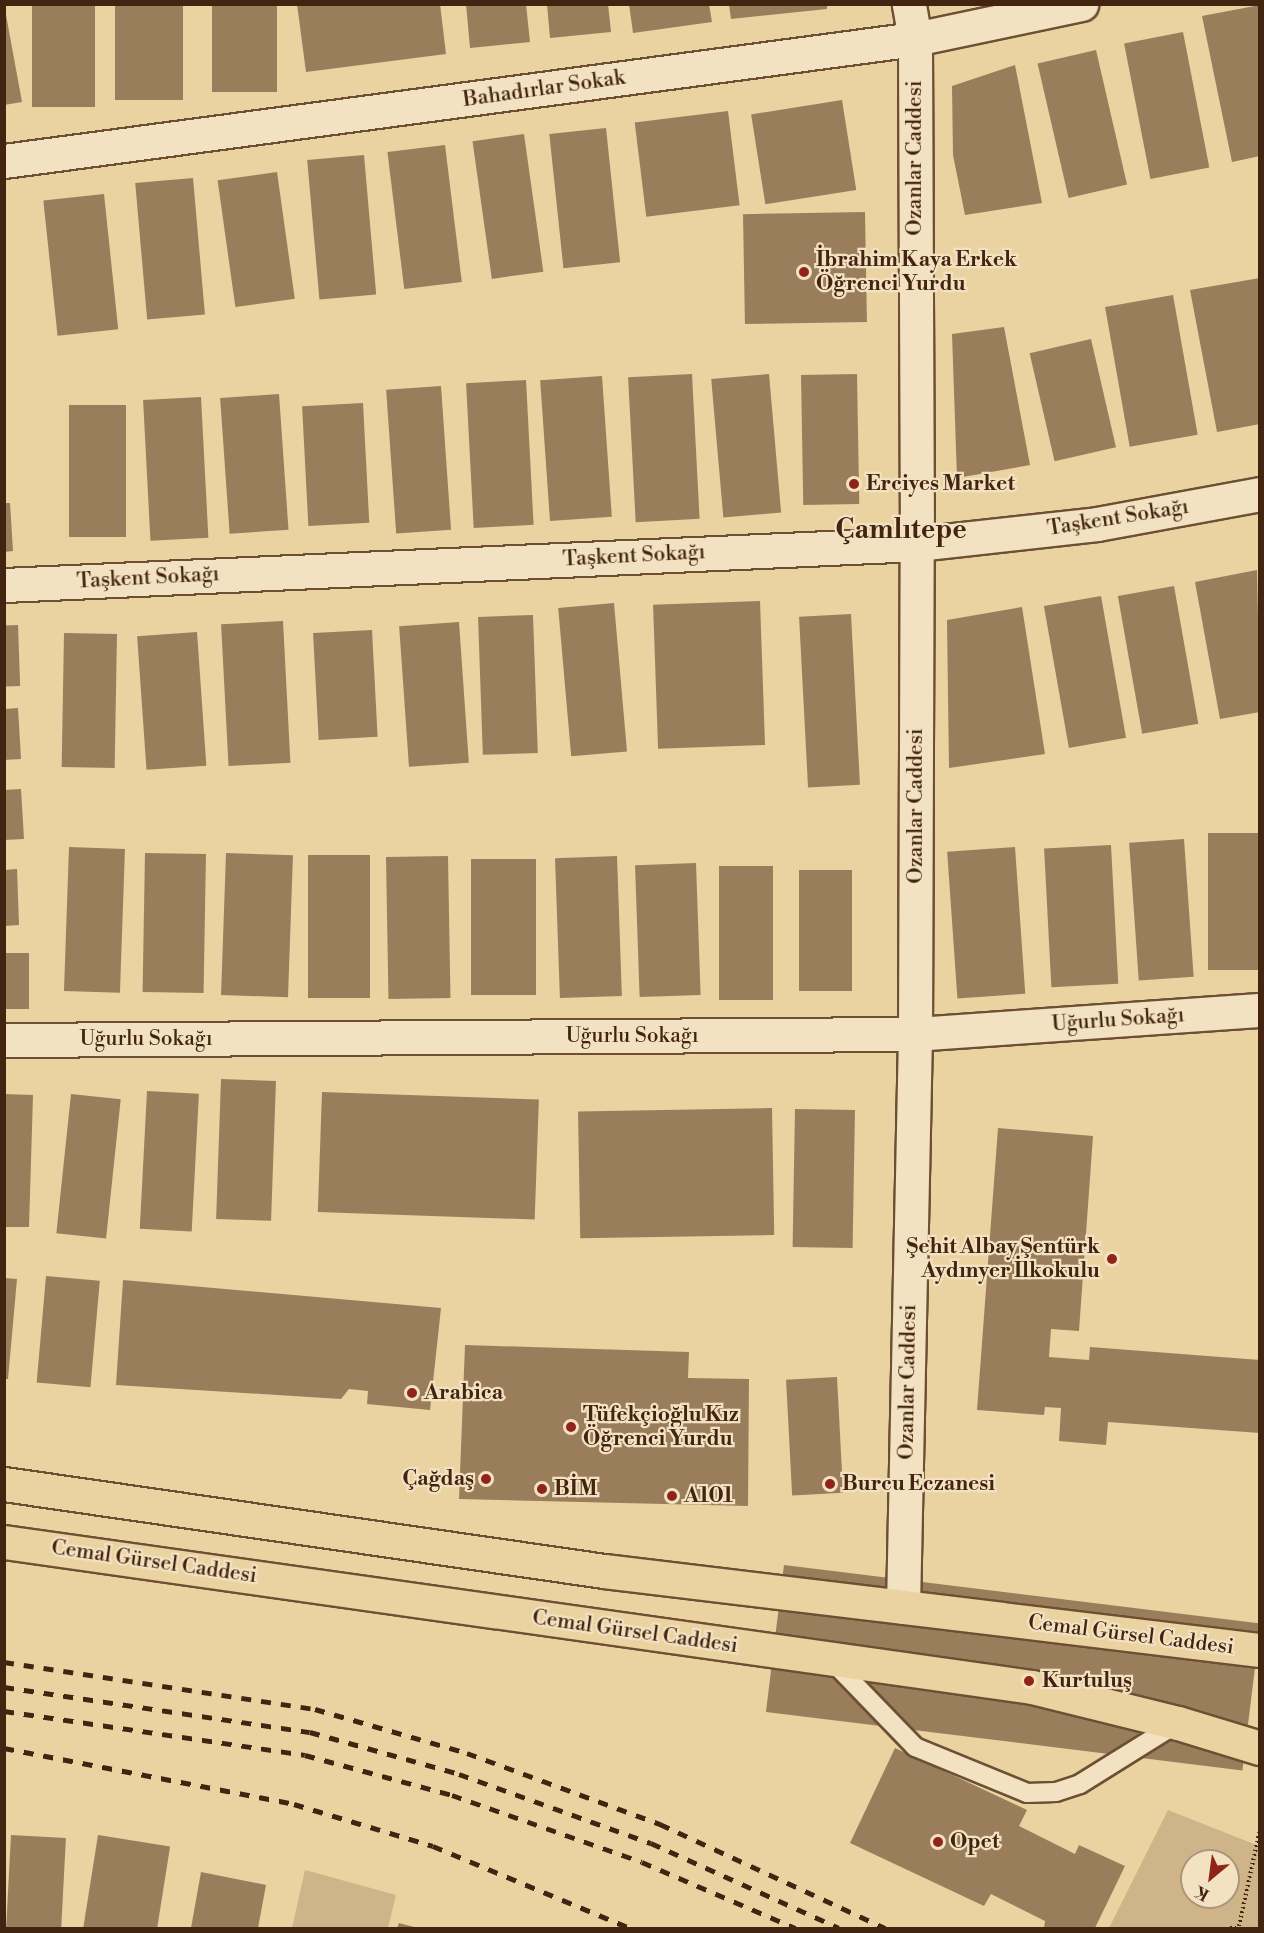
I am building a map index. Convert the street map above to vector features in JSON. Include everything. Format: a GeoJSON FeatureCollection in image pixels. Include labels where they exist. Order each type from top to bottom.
{"type":"FeatureCollection","features":[{"type":"Feature","properties":{"kind":"main road","name":"Cemal Gürsel Caddesi"},"geometry":{"type":"LineString","coordinates":[[4,1484],[604,1571],[1260,1650]]}},
{"type":"Feature","properties":{"kind":"main road","name":"Cemal Gürsel Caddesi"},"geometry":{"type":"LineString","coordinates":[[4,1542],[1032,1687],[1178,1723],[1260,1748]]}},
{"type":"Feature","properties":{"kind":"street","name":"Ozanlar Caddesi"},"geometry":{"type":"LineString","coordinates":[[903,1607],[915,1034],[917,544],[915,39],[909,4]]}},
{"type":"Feature","properties":{"kind":"street","name":"Bahadırlar Sokak"},"geometry":{"type":"LineString","coordinates":[[4,161],[915,39],[1081,4]]}},
{"type":"Feature","properties":{"kind":"street","name":"Taşkent Sokağı"},"geometry":{"type":"LineString","coordinates":[[4,585],[917,544],[1097,524],[1260,494]]}},
{"type":"Feature","properties":{"kind":"street","name":"Uğurlu Sokağı"},"geometry":{"type":"LineString","coordinates":[[4,1040],[915,1034],[1260,1010]]}},
{"type":"Feature","properties":{"kind":"lane"},"geometry":{"type":"LineString","coordinates":[[829,1658],[915,1747],[1027,1793],[1056,1792],[1080,1784],[1178,1723]]}},
{"type":"Feature","properties":{"kind":"path"},"geometry":{"type":"LineString","coordinates":[[1230,1929],[1239,1928],[1260,1829]]}},
{"type":"Feature","properties":{"kind":"shaded area"},"geometry":{"type":"Polygon","coordinates":[[[1168,1810],[1259,1846],[1259,1928],[1109,1928],[1168,1810]]]}},
{"type":"Feature","properties":{"kind":"shaded area"},"geometry":{"type":"Polygon","coordinates":[[[305,1870],[396,1895],[388,1928],[292,1928],[305,1870]]]}},
{"type":"Feature","properties":{"kind":"building"},"geometry":{"type":"Polygon","coordinates":[[[4,4],[22,102],[4,105],[4,4]]]}},
{"type":"Feature","properties":{"kind":"building"},"geometry":{"type":"Polygon","coordinates":[[[32,4],[95,4],[95,107],[32,107],[32,4]]]}},
{"type":"Feature","properties":{"kind":"building"},"geometry":{"type":"Polygon","coordinates":[[[115,4],[183,4],[183,100],[115,100],[115,4]]]}},
{"type":"Feature","properties":{"kind":"building"},"geometry":{"type":"Polygon","coordinates":[[[212,4],[277,4],[277,92],[212,92],[212,4]]]}},
{"type":"Feature","properties":{"kind":"building"},"geometry":{"type":"Polygon","coordinates":[[[297,4],[440,4],[446,54],[306,72],[297,4]]]}},
{"type":"Feature","properties":{"kind":"building"},"geometry":{"type":"Polygon","coordinates":[[[466,4],[526,4],[530,42],[470,48],[466,4]]]}},
{"type":"Feature","properties":{"kind":"building"},"geometry":{"type":"Polygon","coordinates":[[[547,4],[608,4],[611,32],[550,38],[547,4]]]}},
{"type":"Feature","properties":{"kind":"building"},"geometry":{"type":"Polygon","coordinates":[[[629,4],[709,4],[712,22],[633,33],[629,4]]]}},
{"type":"Feature","properties":{"kind":"building"},"geometry":{"type":"Polygon","coordinates":[[[729,4],[827,4],[827,9],[731,19],[729,4]]]}},
{"type":"Feature","properties":{"kind":"building"},"geometry":{"type":"Polygon","coordinates":[[[1260,5],[1260,156],[1232,162],[1202,16],[1260,5]]]}},
{"type":"Feature","properties":{"kind":"building"},"geometry":{"type":"Polygon","coordinates":[[[1183,32],[1209,167],[1150,179],[1124,43],[1183,32]]]}},
{"type":"Feature","properties":{"kind":"building"},"geometry":{"type":"Polygon","coordinates":[[[1096,50],[1127,184],[1069,198],[1038,63],[1096,50]]]}},
{"type":"Feature","properties":{"kind":"building"},"geometry":{"type":"Polygon","coordinates":[[[1015,65],[1042,203],[965,215],[953,155],[952,86],[1015,65]]]}},
{"type":"Feature","properties":{"kind":"building"},"geometry":{"type":"Polygon","coordinates":[[[842,100],[856,190],[765,204],[751,114],[842,100]]]}},
{"type":"Feature","properties":{"kind":"building"},"geometry":{"type":"Polygon","coordinates":[[[728,111],[740,205],[646,217],[635,122],[728,111]]]}},
{"type":"Feature","properties":{"kind":"building"},"geometry":{"type":"Polygon","coordinates":[[[606,128],[620,262],[563,268],[549,134],[606,128]]]}},
{"type":"Feature","properties":{"kind":"building"},"geometry":{"type":"Polygon","coordinates":[[[524,134],[543,272],[492,279],[473,141],[524,134]]]}},
{"type":"Feature","properties":{"kind":"building"},"geometry":{"type":"Polygon","coordinates":[[[445,145],[462,282],[404,289],[387,152],[445,145]]]}},
{"type":"Feature","properties":{"kind":"building"},"geometry":{"type":"Polygon","coordinates":[[[364,155],[376,294],[319,299],[307,160],[364,155]]]}},
{"type":"Feature","properties":{"kind":"building"},"geometry":{"type":"Polygon","coordinates":[[[277,172],[295,299],[235,307],[218,180],[277,172]]]}},
{"type":"Feature","properties":{"kind":"building"},"geometry":{"type":"Polygon","coordinates":[[[193,178],[205,314],[147,320],[135,183],[193,178]]]}},
{"type":"Feature","properties":{"kind":"building"},"geometry":{"type":"Polygon","coordinates":[[[104,194],[118,329],[58,336],[43,200],[104,194]]]}},
{"type":"Feature","properties":{"kind":"building","name":"İbrahim Kaya Erkek Öğrenci Yurdu"},"geometry":{"type":"Polygon","coordinates":[[[865,212],[867,322],[745,324],[743,214],[865,212]]]}},
{"type":"Feature","properties":{"kind":"building"},"geometry":{"type":"Polygon","coordinates":[[[1260,278],[1260,424],[1217,432],[1190,290],[1260,278]]]}},
{"type":"Feature","properties":{"kind":"building"},"geometry":{"type":"Polygon","coordinates":[[[1173,295],[1198,435],[1130,447],[1105,307],[1173,295]]]}},
{"type":"Feature","properties":{"kind":"building"},"geometry":{"type":"Polygon","coordinates":[[[1004,327],[1030,465],[957,478],[952,334],[1004,327]]]}},
{"type":"Feature","properties":{"kind":"building"},"geometry":{"type":"Polygon","coordinates":[[[1091,339],[1116,447],[1055,461],[1030,353],[1091,339]]]}},
{"type":"Feature","properties":{"kind":"building"},"geometry":{"type":"Polygon","coordinates":[[[692,374],[700,519],[636,522],[628,377],[692,374]]]}},
{"type":"Feature","properties":{"kind":"building"},"geometry":{"type":"Polygon","coordinates":[[[769,374],[781,512],[723,518],[711,379],[769,374]]]}},
{"type":"Feature","properties":{"kind":"building"},"geometry":{"type":"Polygon","coordinates":[[[857,374],[859,504],[803,505],[801,375],[857,374]]]}},
{"type":"Feature","properties":{"kind":"building"},"geometry":{"type":"Polygon","coordinates":[[[602,376],[612,517],[550,521],[540,380],[602,376]]]}},
{"type":"Feature","properties":{"kind":"building"},"geometry":{"type":"Polygon","coordinates":[[[526,380],[534,525],[474,528],[466,383],[526,380]]]}},
{"type":"Feature","properties":{"kind":"building"},"geometry":{"type":"Polygon","coordinates":[[[441,386],[451,530],[396,533],[386,390],[441,386]]]}},
{"type":"Feature","properties":{"kind":"building"},"geometry":{"type":"Polygon","coordinates":[[[279,394],[288,530],[230,534],[220,398],[279,394]]]}},
{"type":"Feature","properties":{"kind":"building"},"geometry":{"type":"Polygon","coordinates":[[[201,397],[208,538],[150,541],[143,400],[201,397]]]}},
{"type":"Feature","properties":{"kind":"building"},"geometry":{"type":"Polygon","coordinates":[[[363,403],[369,523],[308,526],[302,406],[363,403]]]}},
{"type":"Feature","properties":{"kind":"building"},"geometry":{"type":"Polygon","coordinates":[[[69,405],[126,405],[126,537],[69,537],[69,405]]]}},
{"type":"Feature","properties":{"kind":"building"},"geometry":{"type":"Polygon","coordinates":[[[4,503],[10,503],[13,551],[4,552],[4,503]]]}},
{"type":"Feature","properties":{"kind":"building"},"geometry":{"type":"Polygon","coordinates":[[[1257,570],[1260,712],[1220,719],[1195,582],[1257,570]]]}},
{"type":"Feature","properties":{"kind":"building"},"geometry":{"type":"Polygon","coordinates":[[[1174,586],[1198,724],[1142,734],[1118,596],[1174,586]]]}},
{"type":"Feature","properties":{"kind":"building"},"geometry":{"type":"Polygon","coordinates":[[[1101,596],[1126,738],[1069,748],[1044,606],[1101,596]]]}},
{"type":"Feature","properties":{"kind":"building"},"geometry":{"type":"Polygon","coordinates":[[[760,601],[765,745],[658,749],[653,605],[760,601]]]}},
{"type":"Feature","properties":{"kind":"building"},"geometry":{"type":"Polygon","coordinates":[[[614,603],[627,751],[571,756],[558,608],[614,603]]]}},
{"type":"Feature","properties":{"kind":"building"},"geometry":{"type":"Polygon","coordinates":[[[1022,607],[1045,754],[949,768],[947,620],[1022,607]]]}},
{"type":"Feature","properties":{"kind":"building"},"geometry":{"type":"Polygon","coordinates":[[[851,614],[860,785],[808,787],[799,617],[851,614]]]}},
{"type":"Feature","properties":{"kind":"building"},"geometry":{"type":"Polygon","coordinates":[[[533,615],[538,753],[483,755],[478,617],[533,615]]]}},
{"type":"Feature","properties":{"kind":"building"},"geometry":{"type":"Polygon","coordinates":[[[283,621],[290,763],[229,766],[221,624],[283,621]]]}},
{"type":"Feature","properties":{"kind":"building"},"geometry":{"type":"Polygon","coordinates":[[[459,622],[469,763],[409,767],[399,626],[459,622]]]}},
{"type":"Feature","properties":{"kind":"building"},"geometry":{"type":"Polygon","coordinates":[[[4,625],[18,625],[20,686],[6,686],[4,625]]]}},
{"type":"Feature","properties":{"kind":"building"},"geometry":{"type":"Polygon","coordinates":[[[372,630],[378,737],[319,740],[313,633],[372,630]]]}},
{"type":"Feature","properties":{"kind":"building"},"geometry":{"type":"Polygon","coordinates":[[[197,632],[206,766],[146,770],[137,636],[197,632]]]}},
{"type":"Feature","properties":{"kind":"building"},"geometry":{"type":"Polygon","coordinates":[[[64,633],[117,634],[115,768],[62,767],[64,633]]]}},
{"type":"Feature","properties":{"kind":"building"},"geometry":{"type":"Polygon","coordinates":[[[18,708],[21,759],[4,760],[4,709],[18,708]]]}},
{"type":"Feature","properties":{"kind":"building"},"geometry":{"type":"Polygon","coordinates":[[[21,789],[24,839],[4,840],[4,790],[21,789]]]}},
{"type":"Feature","properties":{"kind":"building"},"geometry":{"type":"Polygon","coordinates":[[[1208,833],[1260,833],[1260,970],[1208,970],[1208,833]]]}},
{"type":"Feature","properties":{"kind":"building"},"geometry":{"type":"Polygon","coordinates":[[[1184,839],[1194,977],[1139,981],[1129,843],[1184,839]]]}},
{"type":"Feature","properties":{"kind":"building"},"geometry":{"type":"Polygon","coordinates":[[[1111,845],[1118,984],[1051,987],[1044,849],[1111,845]]]}},
{"type":"Feature","properties":{"kind":"building"},"geometry":{"type":"Polygon","coordinates":[[[69,847],[125,849],[120,993],[64,991],[69,847]]]}},
{"type":"Feature","properties":{"kind":"building"},"geometry":{"type":"Polygon","coordinates":[[[1015,847],[1025,994],[957,998],[947,852],[1015,847]]]}},
{"type":"Feature","properties":{"kind":"building"},"geometry":{"type":"Polygon","coordinates":[[[145,853],[206,854],[204,993],[143,992],[145,853]]]}},
{"type":"Feature","properties":{"kind":"building"},"geometry":{"type":"Polygon","coordinates":[[[226,853],[293,855],[288,997],[221,995],[226,853]]]}},
{"type":"Feature","properties":{"kind":"building"},"geometry":{"type":"Polygon","coordinates":[[[308,855],[370,855],[370,998],[308,998],[308,855]]]}},
{"type":"Feature","properties":{"kind":"building"},"geometry":{"type":"Polygon","coordinates":[[[448,856],[450,998],[388,999],[386,857],[448,856]]]}},
{"type":"Feature","properties":{"kind":"building"},"geometry":{"type":"Polygon","coordinates":[[[617,856],[622,996],[560,998],[555,858],[617,856]]]}},
{"type":"Feature","properties":{"kind":"building"},"geometry":{"type":"Polygon","coordinates":[[[471,859],[536,859],[536,995],[471,995],[471,859]]]}},
{"type":"Feature","properties":{"kind":"building"},"geometry":{"type":"Polygon","coordinates":[[[696,863],[701,995],[640,997],[635,865],[696,863]]]}},
{"type":"Feature","properties":{"kind":"building"},"geometry":{"type":"Polygon","coordinates":[[[719,866],[773,866],[773,1000],[719,1000],[719,866]]]}},
{"type":"Feature","properties":{"kind":"building"},"geometry":{"type":"Polygon","coordinates":[[[17,869],[19,925],[4,926],[4,870],[17,869]]]}},
{"type":"Feature","properties":{"kind":"building"},"geometry":{"type":"Polygon","coordinates":[[[799,870],[852,870],[852,991],[799,991],[799,870]]]}},
{"type":"Feature","properties":{"kind":"building"},"geometry":{"type":"Polygon","coordinates":[[[4,953],[29,953],[29,1009],[4,1009],[4,953]]]}},
{"type":"Feature","properties":{"kind":"building"},"geometry":{"type":"Polygon","coordinates":[[[221,1079],[276,1081],[271,1221],[216,1219],[221,1079]]]}},
{"type":"Feature","properties":{"kind":"building"},"geometry":{"type":"Polygon","coordinates":[[[147,1091],[199,1094],[192,1232],[140,1229],[147,1091]]]}},
{"type":"Feature","properties":{"kind":"building"},"geometry":{"type":"Polygon","coordinates":[[[322,1092],[539,1100],[535,1220],[318,1212],[322,1092]]]}},
{"type":"Feature","properties":{"kind":"building"},"geometry":{"type":"Polygon","coordinates":[[[4,1094],[33,1095],[29,1227],[4,1227],[4,1094]]]}},
{"type":"Feature","properties":{"kind":"building"},"geometry":{"type":"Polygon","coordinates":[[[71,1094],[121,1099],[106,1238],[56,1233],[71,1094]]]}},
{"type":"Feature","properties":{"kind":"building"},"geometry":{"type":"Polygon","coordinates":[[[772,1108],[774,1235],[580,1238],[578,1111],[772,1108]]]}},
{"type":"Feature","properties":{"kind":"building"},"geometry":{"type":"Polygon","coordinates":[[[795,1109],[855,1110],[853,1248],[793,1247],[795,1109]]]}},
{"type":"Feature","properties":{"kind":"building"},"geometry":{"type":"Polygon","coordinates":[[[998,1128],[1093,1136],[1079,1331],[1051,1329],[1049,1357],[1089,1360],[1090,1347],[1260,1360],[1260,1433],[1108,1422],[1106,1445],[1059,1441],[1061,1408],[1045,1407],[1044,1415],[977,1410],[998,1128]]]}},
{"type":"Feature","properties":{"kind":"building"},"geometry":{"type":"Polygon","coordinates":[[[46,1276],[100,1281],[90,1387],[37,1383],[46,1276]]]}},
{"type":"Feature","properties":{"kind":"building"},"geometry":{"type":"Polygon","coordinates":[[[4,1278],[17,1279],[8,1379],[4,1379],[4,1278]]]}},
{"type":"Feature","properties":{"kind":"building"},"geometry":{"type":"Polygon","coordinates":[[[123,1280],[441,1308],[430,1410],[367,1404],[368,1391],[349,1389],[341,1399],[116,1385],[123,1280]]]}},
{"type":"Feature","properties":{"kind":"building"},"geometry":{"type":"Polygon","coordinates":[[[465,1345],[689,1352],[688,1378],[749,1379],[748,1506],[459,1499],[465,1345]]]}},
{"type":"Feature","properties":{"kind":"building"},"geometry":{"type":"Polygon","coordinates":[[[837,1377],[843,1493],[792,1496],[786,1380],[837,1377]]]}},
{"type":"Feature","properties":{"kind":"building","name":"Kurtuluş"},"geometry":{"type":"Polygon","coordinates":[[[784,1565],[1260,1623],[1242,1770],[766,1712],[784,1565]]]}},
{"type":"Feature","properties":{"kind":"building"},"geometry":{"type":"Polygon","coordinates":[[[895,1748],[1027,1810],[1019,1826],[1075,1854],[1079,1845],[1125,1866],[1095,1928],[1044,1928],[1045,1921],[991,1894],[984,1906],[850,1843],[895,1748]]]}},
{"type":"Feature","properties":{"kind":"building"},"geometry":{"type":"Polygon","coordinates":[[[11,1835],[66,1838],[61,1928],[6,1928],[11,1835]]]}},
{"type":"Feature","properties":{"kind":"building"},"geometry":{"type":"Polygon","coordinates":[[[98,1835],[170,1846],[157,1928],[83,1928],[98,1835]]]}},
{"type":"Feature","properties":{"kind":"building"},"geometry":{"type":"Polygon","coordinates":[[[201,1872],[266,1885],[258,1928],[191,1928],[201,1872]]]}},
{"type":"Feature","properties":{"kind":"building"},"geometry":{"type":"Polygon","coordinates":[[[399,1923],[418,1928],[397,1928],[399,1923]]]}},
{"type":"Feature","properties":{"kind":"railway"},"geometry":{"type":"LineString","coordinates":[[4,1662],[315,1709],[467,1753],[660,1824],[885,1928]]}},
{"type":"Feature","properties":{"kind":"railway"},"geometry":{"type":"LineString","coordinates":[[4,1687],[310,1732],[459,1774],[651,1843],[839,1928]]}},
{"type":"Feature","properties":{"kind":"railway"},"geometry":{"type":"LineString","coordinates":[[4,1711],[305,1755],[452,1795],[642,1862],[795,1928]]}},
{"type":"Feature","properties":{"kind":"railway"},"geometry":{"type":"LineString","coordinates":[[4,1748],[294,1804],[433,1846],[630,1928]]}},
{"type":"Feature","properties":{"kind":"place","name":"İbrahim Kaya Erkek Öğrenci Yurdu"},"geometry":{"type":"Point","coordinates":[804,272]}},
{"type":"Feature","properties":{"kind":"place","name":"Erciyes Market"},"geometry":{"type":"Point","coordinates":[854,484]}},
{"type":"Feature","properties":{"kind":"place","name":"Şehit Albay Şentürk Aydınyer İlkokulu"},"geometry":{"type":"Point","coordinates":[1112,1259]}},
{"type":"Feature","properties":{"kind":"place","name":"Arabica"},"geometry":{"type":"Point","coordinates":[412,1393]}},
{"type":"Feature","properties":{"kind":"place","name":"Tüfekçioğlu Kız Öğrenci Yurdu"},"geometry":{"type":"Point","coordinates":[571,1427]}},
{"type":"Feature","properties":{"kind":"place","name":"Çağdaş"},"geometry":{"type":"Point","coordinates":[486,1479]}},
{"type":"Feature","properties":{"kind":"place","name":"Burcu Eczanesi"},"geometry":{"type":"Point","coordinates":[830,1484]}},
{"type":"Feature","properties":{"kind":"place","name":"BİM"},"geometry":{"type":"Point","coordinates":[542,1489]}},
{"type":"Feature","properties":{"kind":"place","name":"A101"},"geometry":{"type":"Point","coordinates":[672,1496]}},
{"type":"Feature","properties":{"kind":"place","name":"Kurtuluş"},"geometry":{"type":"Point","coordinates":[1029,1681]}},
{"type":"Feature","properties":{"kind":"place","name":"Opet"},"geometry":{"type":"Point","coordinates":[938,1842]}},
{"type":"Feature","properties":{"kind":"district","name":"Çamlıtepe"},"geometry":{"type":"Point","coordinates":[901,531]}}]}
